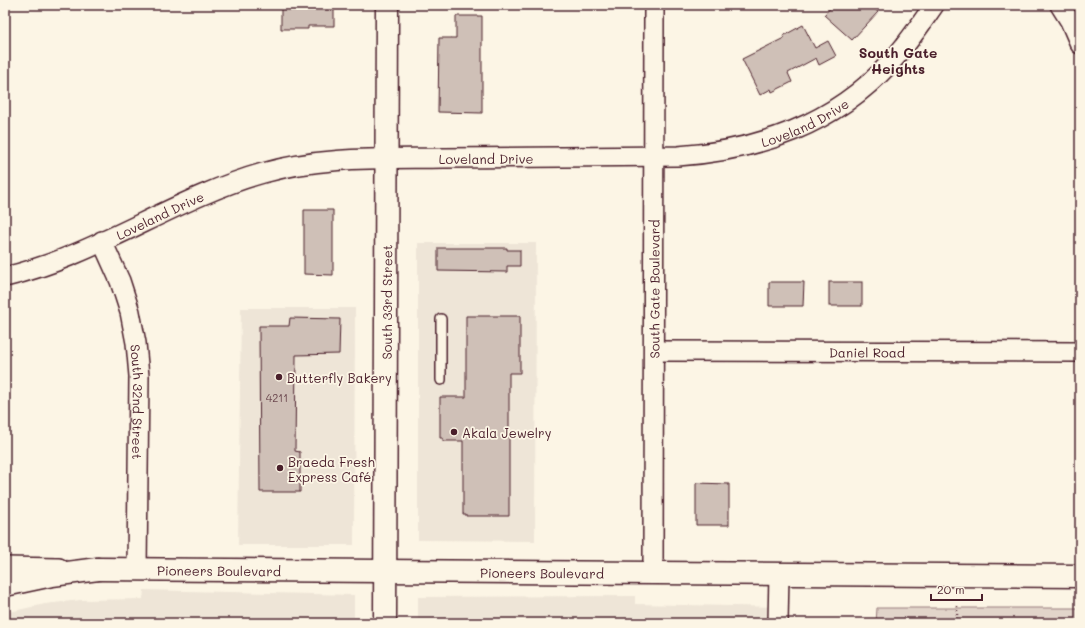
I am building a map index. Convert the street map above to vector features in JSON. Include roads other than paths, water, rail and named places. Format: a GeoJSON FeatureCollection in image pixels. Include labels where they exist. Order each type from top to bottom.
{"type":"FeatureCollection","features":[{"type":"Feature","properties":{"kind":"main road","name":"South 33rd Street"},"geometry":{"type":"LineString","coordinates":[[385,623],[387,5]]}},
{"type":"Feature","properties":{"kind":"main road","name":"Pioneers Boulevard"},"geometry":{"type":"LineString","coordinates":[[98,569],[1080,576]]}},
{"type":"Feature","properties":{"kind":"main road"},"geometry":{"type":"LineString","coordinates":[[5,585],[52,575],[98,569]]}},
{"type":"Feature","properties":{"kind":"street","name":"South Gate Boulevard"},"geometry":{"type":"LineString","coordinates":[[653,573],[654,5]]}},
{"type":"Feature","properties":{"kind":"street","name":"Loveland Drive"},"geometry":{"type":"LineString","coordinates":[[5,277],[62,259],[224,186],[264,172],[301,165],[387,159],[654,157],[713,154],[744,148],[780,137],[809,124],[841,105],[866,86],[890,64],[910,40],[934,5]]}},
{"type":"Feature","properties":{"kind":"street"},"geometry":{"type":"LineString","coordinates":[[1060,5],[1070,20],[1080,44]]}},
{"type":"Feature","properties":{"kind":"street","name":"South 32nd Street"},"geometry":{"type":"LineString","coordinates":[[102,241],[122,287],[130,312],[136,344],[139,376],[137,569]]}},
{"type":"Feature","properties":{"kind":"street","name":"Daniel Road"},"geometry":{"type":"LineString","coordinates":[[654,350],[1080,352]]}},
{"type":"Feature","properties":{"kind":"street","name":"Pioneers Boulevard"},"geometry":{"type":"LineString","coordinates":[[5,567],[98,569]]}},
{"type":"Feature","properties":{"kind":"street"},"geometry":{"type":"LineString","coordinates":[[778,623],[779,574]]}},
{"type":"Feature","properties":{"kind":"lane"},"geometry":{"type":"LineString","coordinates":[[441,319],[441,380]]}},
{"type":"Feature","properties":{"kind":"place","name":"Butterfly Bakery"},"geometry":{"type":"Point","coordinates":[279,377]}},
{"type":"Feature","properties":{"kind":"place","name":"Akala Jewelry"},"geometry":{"type":"Point","coordinates":[454,432]}},
{"type":"Feature","properties":{"kind":"place","name":"Braeda Fresh Express Café"},"geometry":{"type":"Point","coordinates":[280,468]}},
{"type":"Feature","properties":{"kind":"district","name":"South Gate Heights"},"geometry":{"type":"Point","coordinates":[898,60]}}]}
